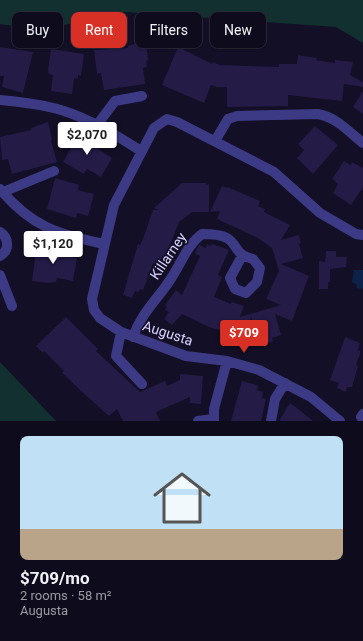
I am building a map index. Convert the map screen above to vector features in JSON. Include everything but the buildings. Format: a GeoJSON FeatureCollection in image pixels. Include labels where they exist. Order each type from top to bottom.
{"type":"FeatureCollection","features":[{"type":"Feature","properties":{"kind":"street"},"geometry":{"type":"LineString","coordinates":[[98,125],[115,101],[142,96]]}},
{"type":"Feature","properties":{"kind":"street"},"geometry":{"type":"LineString","coordinates":[[0,100],[35,104],[62,110],[98,125],[142,151]]}},
{"type":"Feature","properties":{"kind":"street"},"geometry":{"type":"LineString","coordinates":[[363,143],[340,124],[327,116],[318,114],[237,116],[228,120],[215,141],[274,172],[320,213],[356,234],[363,235]]}},
{"type":"Feature","properties":{"kind":"street","name":"Augusta"},"geometry":{"type":"LineString","coordinates":[[215,141],[177,122],[167,119],[154,128],[114,205],[92,299],[94,310],[100,318],[133,337],[186,356],[227,361],[259,370],[311,397],[340,421]]}},
{"type":"Feature","properties":{"kind":"street"},"geometry":{"type":"LineString","coordinates":[[54,171],[1,191],[19,209],[48,229],[73,238],[104,244]]}},
{"type":"Feature","properties":{"kind":"street"},"geometry":{"type":"LineString","coordinates":[[0,232],[6,237],[8,244],[6,250],[0,256]]}},
{"type":"Feature","properties":{"kind":"street","name":"Killarney"},"geometry":{"type":"LineString","coordinates":[[133,337],[138,322],[172,277],[195,239],[202,234],[213,234],[228,238],[242,256]]}},
{"type":"Feature","properties":{"kind":"street"},"geometry":{"type":"LineString","coordinates":[[0,275],[12,306]]}},
{"type":"Feature","properties":{"kind":"street"},"geometry":{"type":"LineString","coordinates":[[122,332],[116,356],[142,384]]}},
{"type":"Feature","properties":{"kind":"street"},"geometry":{"type":"LineString","coordinates":[[198,421],[214,420],[214,409],[227,361]]}},
{"type":"Feature","properties":{"kind":"street"},"geometry":{"type":"LineString","coordinates":[[271,421],[275,399],[285,383]]}},
{"type":"Feature","properties":{"kind":"green space"},"geometry":{"type":"Polygon","coordinates":[[[0,0],[363,0],[363,43],[336,27],[266,22],[266,12],[210,12],[210,18],[202,17],[202,12],[71,12],[71,24],[63,25],[63,12],[12,12],[12,26],[0,24],[0,0]]]}},
{"type":"Feature","properties":{"kind":"green space"},"geometry":{"type":"Polygon","coordinates":[[[0,362],[56,421],[0,421],[0,362]]]}},
{"type":"Feature","properties":{"kind":"water"},"geometry":{"type":"Polygon","coordinates":[[[354,270],[363,270],[363,288],[361,289],[357,288],[356,284],[352,282],[354,270]]]}}]}
